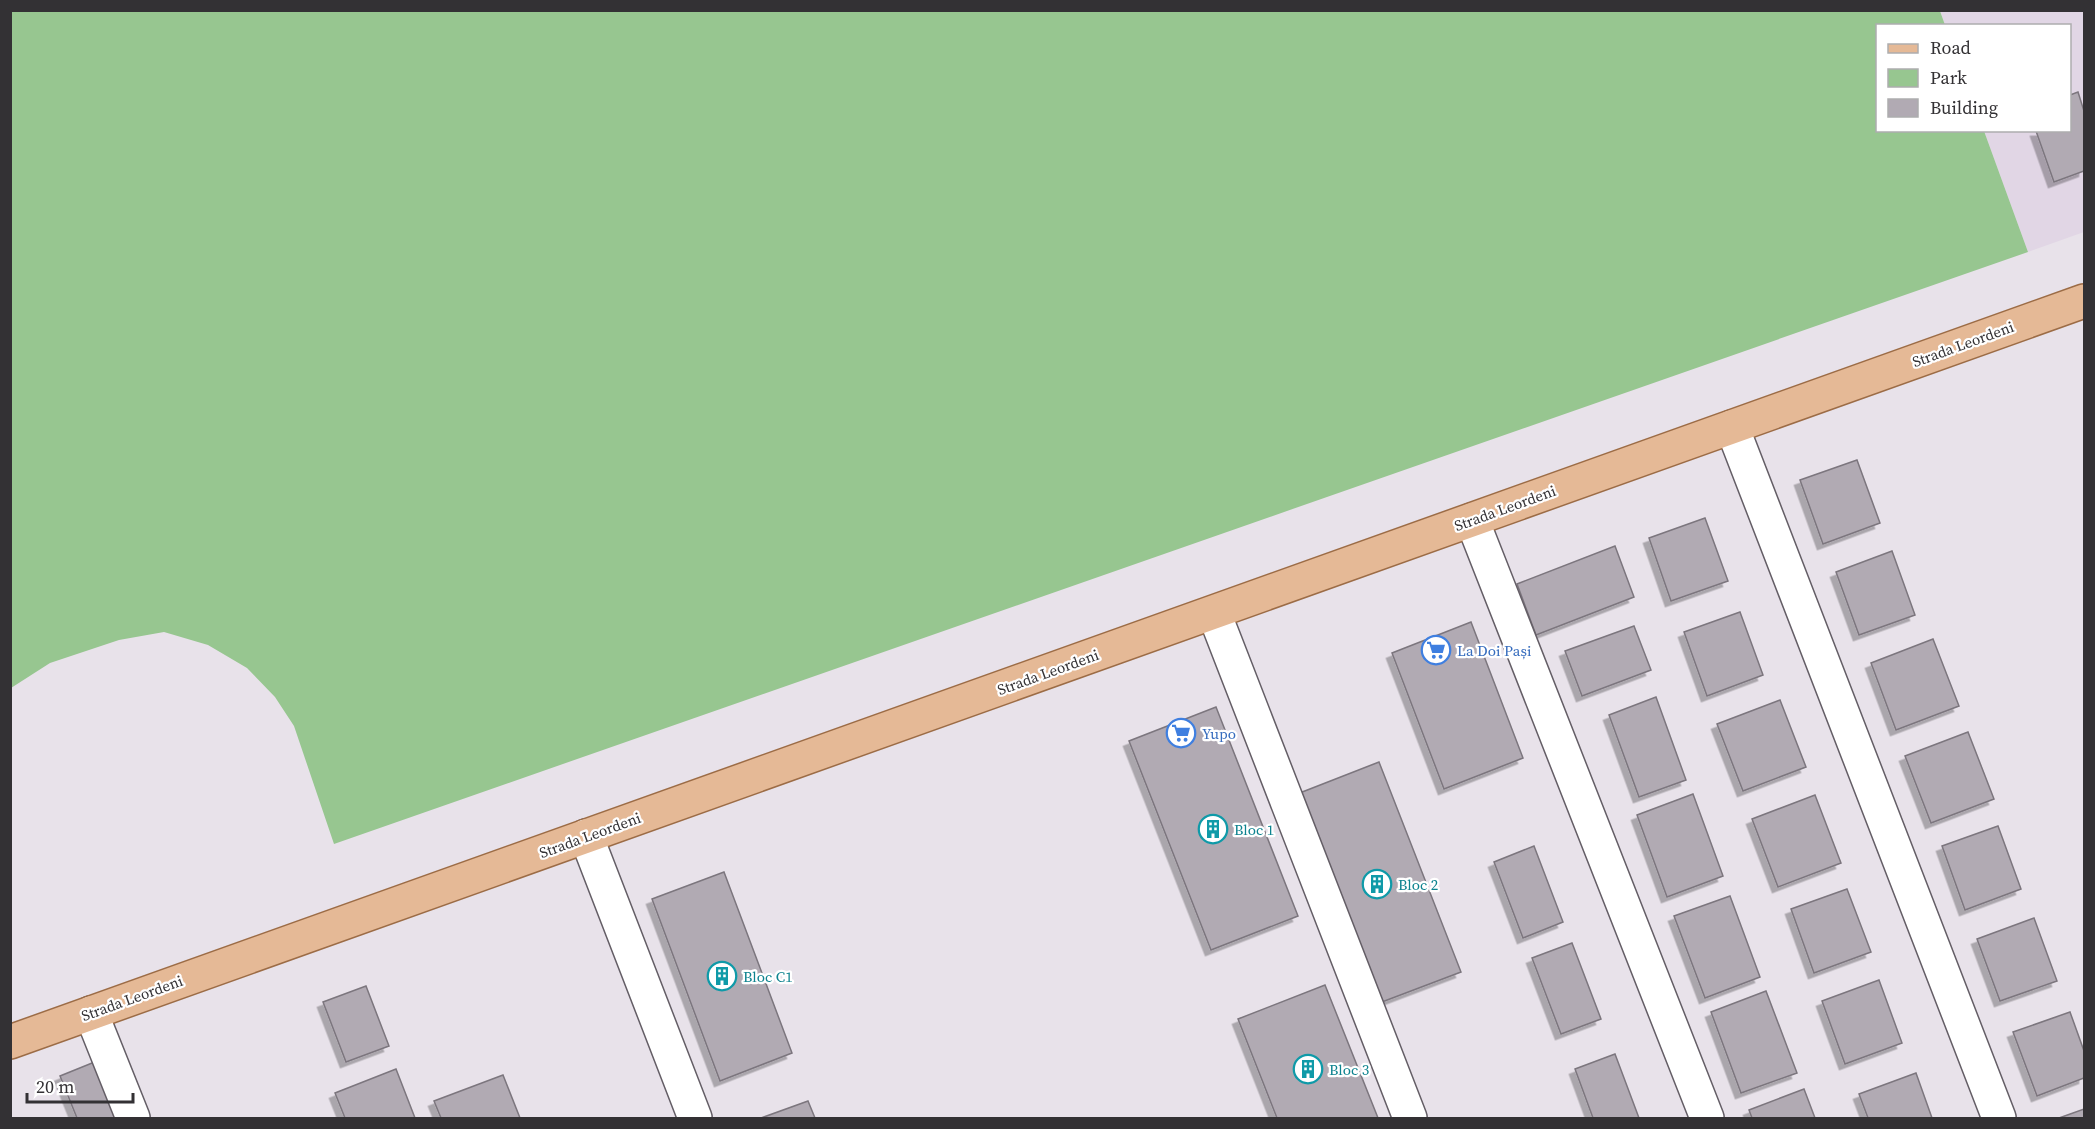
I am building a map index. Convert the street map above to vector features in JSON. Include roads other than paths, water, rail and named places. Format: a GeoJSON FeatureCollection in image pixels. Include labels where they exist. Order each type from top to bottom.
{"type":"FeatureCollection","features":[{"type":"Feature","properties":{"kind":"main road","name":"Strada Leordeni"},"geometry":{"type":"LineString","coordinates":[[10,1042],[2085,301]]}},
{"type":"Feature","properties":{"kind":"street"},"geometry":{"type":"LineString","coordinates":[[1732,427],[1999,1119]]}},
{"type":"Feature","properties":{"kind":"street"},"geometry":{"type":"LineString","coordinates":[[1472,520],[1707,1119]]}},
{"type":"Feature","properties":{"kind":"street"},"geometry":{"type":"LineString","coordinates":[[1214,612],[1410,1119]]}},
{"type":"Feature","properties":{"kind":"street"},"geometry":{"type":"LineString","coordinates":[[586,836],[695,1119]]}},
{"type":"Feature","properties":{"kind":"street"},"geometry":{"type":"LineString","coordinates":[[91,1013],[133,1119]]}},
{"type":"Feature","properties":{"kind":"place","name":"La Doi Pași"},"geometry":{"type":"Point","coordinates":[1436,650]}},
{"type":"Feature","properties":{"kind":"place","name":"Yupo"},"geometry":{"type":"Point","coordinates":[1181,733]}},
{"type":"Feature","properties":{"kind":"place","name":"Bloc 1"},"geometry":{"type":"Point","coordinates":[1213,829]}},
{"type":"Feature","properties":{"kind":"place","name":"Bloc 2"},"geometry":{"type":"Point","coordinates":[1377,884]}},
{"type":"Feature","properties":{"kind":"place","name":"Bloc C1"},"geometry":{"type":"Point","coordinates":[722,976]}},
{"type":"Feature","properties":{"kind":"place","name":"Bloc 3"},"geometry":{"type":"Point","coordinates":[1308,1069]}}]}
